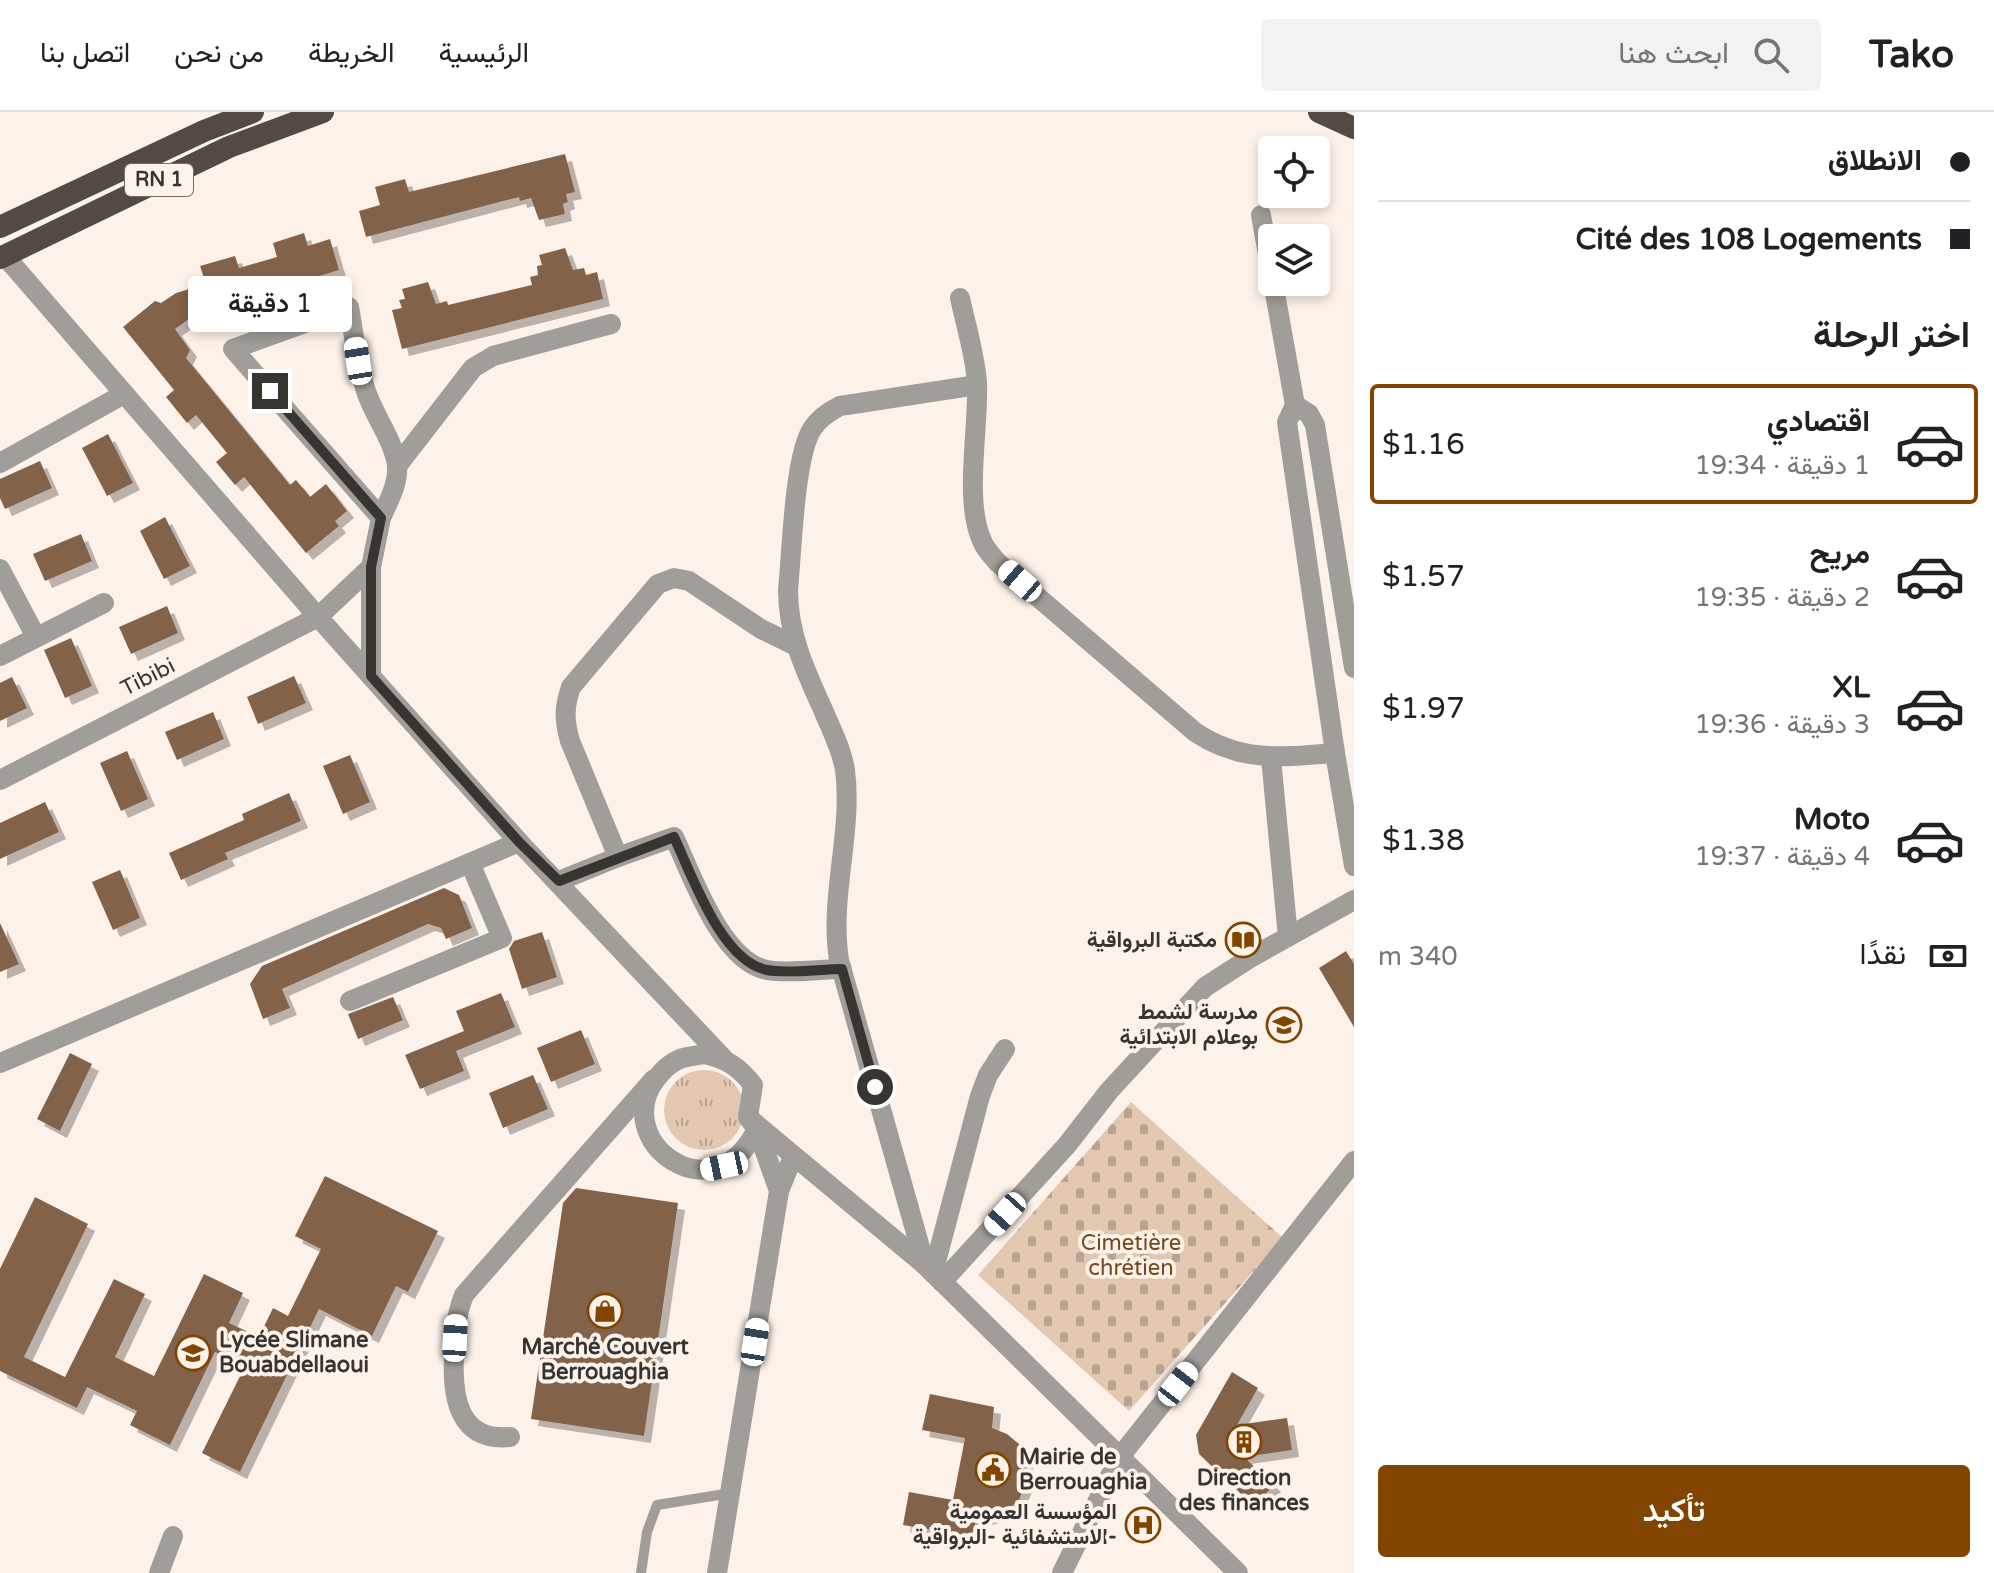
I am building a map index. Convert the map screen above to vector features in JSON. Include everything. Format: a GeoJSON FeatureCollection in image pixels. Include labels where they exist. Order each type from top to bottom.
{"type":"FeatureCollection","features":[{"type":"Feature","properties":{"kind":"highway","name":"RN 1"},"geometry":{"type":"LineString","coordinates":[[0,227],[204,131],[253,112]]}},
{"type":"Feature","properties":{"kind":"highway","name":"RN 1"},"geometry":{"type":"LineString","coordinates":[[2,256],[229,147],[323,112]]}},
{"type":"Feature","properties":{"kind":"highway"},"geometry":{"type":"LineString","coordinates":[[1319,112],[1354,128]]}},
{"type":"Feature","properties":{"kind":"street"},"geometry":{"type":"LineString","coordinates":[[1261,215],[1263,224]]}},
{"type":"Feature","properties":{"kind":"street"},"geometry":{"type":"LineString","coordinates":[[2,256],[519,842],[724,1059]]}},
{"type":"Feature","properties":{"kind":"street"},"geometry":{"type":"LineString","coordinates":[[1275,296],[1295,405],[1287,422],[1354,866]]}},
{"type":"Feature","properties":{"kind":"street"},"geometry":{"type":"LineString","coordinates":[[960,298],[975,362],[974,499],[976,524],[983,545],[998,563],[1195,732],[1226,750],[1271,758],[1335,753]]}},
{"type":"Feature","properties":{"kind":"street"},"geometry":{"type":"LineString","coordinates":[[371,676],[371,567],[381,518],[395,485],[397,466],[389,441],[366,393],[349,307],[233,349],[381,518]]}},
{"type":"Feature","properties":{"kind":"street"},"geometry":{"type":"LineString","coordinates":[[397,466],[473,368],[493,356],[611,324]]}},
{"type":"Feature","properties":{"kind":"street"},"geometry":{"type":"LineString","coordinates":[[933,1273],[842,969],[835,936],[845,811],[845,768],[838,743],[796,646],[788,611],[788,590],[802,453],[811,430],[825,413],[840,406],[977,385]]}},
{"type":"Feature","properties":{"kind":"street"},"geometry":{"type":"LineString","coordinates":[[0,463],[124,394]]}},
{"type":"Feature","properties":{"kind":"street"},"geometry":{"type":"LineString","coordinates":[[1295,405],[1309,414],[1315,425],[1354,668]]}},
{"type":"Feature","properties":{"kind":"street","name":"Tibibi"},"geometry":{"type":"LineString","coordinates":[[0,780],[318,617],[371,567]]}},
{"type":"Feature","properties":{"kind":"street"},"geometry":{"type":"LineString","coordinates":[[0,569],[36,637]]}},
{"type":"Feature","properties":{"kind":"street"},"geometry":{"type":"LineString","coordinates":[[618,857],[570,741],[565,703],[571,687],[658,584],[674,578],[689,581],[761,629],[796,646]]}},
{"type":"Feature","properties":{"kind":"street"},"geometry":{"type":"LineString","coordinates":[[0,656],[104,603]]}},
{"type":"Feature","properties":{"kind":"street"},"geometry":{"type":"LineString","coordinates":[[1271,758],[1288,937]]}},
{"type":"Feature","properties":{"kind":"street"},"geometry":{"type":"LineString","coordinates":[[559,881],[674,837],[713,920],[740,955],[768,971],[842,969]]}},
{"type":"Feature","properties":{"kind":"street"},"geometry":{"type":"LineString","coordinates":[[0,1063],[519,842]]}},
{"type":"Feature","properties":{"kind":"street"},"geometry":{"type":"LineString","coordinates":[[350,1001],[502,938],[470,863]]}},
{"type":"Feature","properties":{"kind":"street"},"geometry":{"type":"LineString","coordinates":[[933,1273],[1067,1145],[1109,1091],[1205,987],[1354,900]]}},
{"type":"Feature","properties":{"kind":"street"},"geometry":{"type":"LineString","coordinates":[[933,1273],[980,1096],[988,1075],[1005,1049]]}},
{"type":"Feature","properties":{"kind":"street"},"geometry":{"type":"LineString","coordinates":[[510,1437],[496,1438],[482,1434],[468,1423],[457,1405],[452,1385],[456,1315],[464,1295],[663,1070],[679,1059],[704,1054],[724,1059],[741,1069],[753,1085],[753,1123],[748,1147],[724,1166],[704,1170],[685,1167],[667,1158],[653,1143],[645,1106],[650,1086],[663,1070]]}},
{"type":"Feature","properties":{"kind":"street"},"geometry":{"type":"LineString","coordinates":[[753,1123],[933,1273],[1238,1573]]}},
{"type":"Feature","properties":{"kind":"street"},"geometry":{"type":"LineString","coordinates":[[753,1123],[779,1191]]}},
{"type":"Feature","properties":{"kind":"street"},"geometry":{"type":"LineString","coordinates":[[717,1573],[779,1191],[792,1159],[802,1163]]}},
{"type":"Feature","properties":{"kind":"street"},"geometry":{"type":"LineString","coordinates":[[1062,1573],[1119,1458],[1354,1161]]}},
{"type":"Feature","properties":{"kind":"street"},"geometry":{"type":"LineString","coordinates":[[159,1573],[173,1536]]}},
{"type":"Feature","properties":{"kind":"lane"},"geometry":{"type":"LineString","coordinates":[[641,1573],[647,1532],[657,1505],[731,1493]]}},
{"type":"Feature","properties":{"kind":"green space"},"geometry":{"type":"Polygon","coordinates":[[[704,1070],[719,1073],[732,1082],[741,1095],[744,1110],[741,1125],[732,1138],[719,1147],[704,1150],[689,1147],[676,1138],[667,1125],[664,1110],[667,1095],[676,1082],[689,1073],[704,1070]]]}},
{"type":"Feature","properties":{"kind":"green space","name":"Cimetière chrétien"},"geometry":{"type":"Polygon","coordinates":[[[1131,1102],[1283,1238],[1129,1411],[978,1275],[1131,1102]]]}},
{"type":"Feature","properties":{"kind":"building"},"geometry":{"type":"Polygon","coordinates":[[[565,154],[575,192],[566,194],[568,202],[563,204],[565,214],[539,220],[531,198],[520,201],[519,197],[366,237],[359,211],[380,205],[375,187],[405,179],[409,192],[565,154]]]}},
{"type":"Feature","properties":{"kind":"building"},"geometry":{"type":"Polygon","coordinates":[[[304,233],[308,246],[330,239],[339,270],[196,314],[175,329],[190,350],[186,358],[290,485],[296,480],[310,497],[326,484],[347,511],[335,521],[339,526],[306,553],[244,477],[235,485],[216,462],[227,453],[196,415],[187,423],[166,397],[174,390],[123,327],[155,301],[161,303],[176,293],[206,284],[200,266],[235,256],[239,268],[277,257],[273,243],[304,233]]]}},
{"type":"Feature","properties":{"kind":"building"},"geometry":{"type":"Polygon","coordinates":[[[565,248],[573,270],[584,268],[586,275],[597,272],[603,299],[402,349],[392,310],[402,308],[399,300],[405,299],[402,289],[428,282],[436,304],[447,301],[448,305],[532,285],[530,277],[538,275],[537,266],[542,265],[539,255],[565,248]]]}},
{"type":"Feature","properties":{"kind":"building"},"geometry":{"type":"Polygon","coordinates":[[[108,434],[133,483],[107,496],[82,448],[108,434]]]}},
{"type":"Feature","properties":{"kind":"building"},"geometry":{"type":"Polygon","coordinates":[[[40,461],[52,488],[5,509],[0,498],[0,479],[40,461]]]}},
{"type":"Feature","properties":{"kind":"building"},"geometry":{"type":"Polygon","coordinates":[[[165,517],[190,566],[164,579],[140,531],[165,517]]]}},
{"type":"Feature","properties":{"kind":"building"},"geometry":{"type":"Polygon","coordinates":[[[81,534],[92,561],[45,581],[33,554],[81,534]]]}},
{"type":"Feature","properties":{"kind":"building"},"geometry":{"type":"Polygon","coordinates":[[[167,606],[178,633],[131,654],[119,627],[167,606]]]}},
{"type":"Feature","properties":{"kind":"building"},"geometry":{"type":"Polygon","coordinates":[[[71,638],[92,686],[65,698],[44,650],[71,638]]]}},
{"type":"Feature","properties":{"kind":"building"},"geometry":{"type":"Polygon","coordinates":[[[294,676],[306,703],[258,724],[247,697],[294,676]]]}},
{"type":"Feature","properties":{"kind":"building"},"geometry":{"type":"Polygon","coordinates":[[[12,677],[27,708],[0,721],[0,683],[12,677]]]}},
{"type":"Feature","properties":{"kind":"building"},"geometry":{"type":"Polygon","coordinates":[[[213,712],[224,739],[177,760],[165,732],[213,712]]]}},
{"type":"Feature","properties":{"kind":"building"},"geometry":{"type":"Polygon","coordinates":[[[127,751],[148,799],[121,811],[100,763],[127,751]]]}},
{"type":"Feature","properties":{"kind":"building"},"geometry":{"type":"Polygon","coordinates":[[[350,755],[370,802],[343,814],[323,766],[350,755]]]}},
{"type":"Feature","properties":{"kind":"building"},"geometry":{"type":"Polygon","coordinates":[[[289,793],[301,821],[225,853],[228,859],[181,880],[169,853],[244,820],[242,814],[289,793]]]}},
{"type":"Feature","properties":{"kind":"building"},"geometry":{"type":"Polygon","coordinates":[[[45,802],[59,832],[0,859],[0,823],[45,802]]]}},
{"type":"Feature","properties":{"kind":"building"},"geometry":{"type":"Polygon","coordinates":[[[120,870],[140,918],[113,930],[92,882],[120,870]]]}},
{"type":"Feature","properties":{"kind":"building"},"geometry":{"type":"Polygon","coordinates":[[[444,888],[459,895],[472,928],[446,939],[441,928],[428,924],[282,989],[290,1008],[263,1019],[250,984],[262,966],[444,888]]]}},
{"type":"Feature","properties":{"kind":"building"},"geometry":{"type":"Polygon","coordinates":[[[0,923],[19,964],[0,972],[0,923]]]}},
{"type":"Feature","properties":{"kind":"building"},"geometry":{"type":"Polygon","coordinates":[[[542,932],[557,977],[522,989],[509,949],[514,941],[542,932]]]}},
{"type":"Feature","properties":{"kind":"building"},"geometry":{"type":"Polygon","coordinates":[[[1346,951],[1354,964],[1354,1027],[1319,968],[1346,951]]]}},
{"type":"Feature","properties":{"kind":"building"},"geometry":{"type":"Polygon","coordinates":[[[501,993],[515,1027],[456,1051],[464,1071],[420,1089],[405,1055],[464,1031],[456,1011],[501,993]]]}},
{"type":"Feature","properties":{"kind":"building"},"geometry":{"type":"Polygon","coordinates":[[[393,997],[403,1020],[358,1039],[348,1014],[393,997]]]}},
{"type":"Feature","properties":{"kind":"building"},"geometry":{"type":"Polygon","coordinates":[[[581,1030],[595,1064],[551,1082],[537,1048],[581,1030]]]}},
{"type":"Feature","properties":{"kind":"building"},"geometry":{"type":"Polygon","coordinates":[[[70,1053],[92,1064],[60,1131],[37,1119],[70,1053]]]}},
{"type":"Feature","properties":{"kind":"building"},"geometry":{"type":"Polygon","coordinates":[[[533,1075],[548,1109],[503,1128],[489,1093],[533,1075]]]}},
{"type":"Feature","properties":{"kind":"building"},"geometry":{"type":"Polygon","coordinates":[[[325,1176],[438,1231],[408,1292],[396,1286],[372,1336],[319,1309],[240,1472],[202,1453],[245,1366],[215,1352],[170,1445],[130,1425],[137,1411],[87,1387],[77,1408],[0,1371],[0,1269],[35,1197],[88,1224],[24,1357],[65,1377],[114,1279],[145,1294],[115,1357],[154,1376],[204,1274],[243,1293],[229,1323],[259,1337],[273,1308],[288,1316],[321,1249],[295,1236],[325,1176]]]}},
{"type":"Feature","properties":{"kind":"building","name":"Marché Couvert Berrouaghia"},"geometry":{"type":"Polygon","coordinates":[[[576,1188],[678,1203],[644,1436],[531,1419],[563,1203],[576,1188]]]}},
{"type":"Feature","properties":{"kind":"building","name":"Direction des finances"},"geometry":{"type":"Polygon","coordinates":[[[1232,1372],[1258,1388],[1237,1425],[1287,1418],[1292,1450],[1244,1457],[1274,1485],[1254,1506],[1199,1454],[1196,1435],[1232,1372]]]}},
{"type":"Feature","properties":{"kind":"building","name":"Mairie de Berrouaghia"},"geometry":{"type":"Polygon","coordinates":[[[930,1394],[994,1407],[992,1428],[1007,1434],[1019,1444],[1026,1460],[1027,1480],[1019,1500],[1004,1513],[976,1520],[972,1537],[903,1525],[909,1492],[953,1500],[965,1438],[922,1430],[930,1394]]]}},
{"type":"Feature","properties":{"kind":"place","name":"مكتبة البرواقية"},"geometry":{"type":"Point","coordinates":[1243,940]}},
{"type":"Feature","properties":{"kind":"place","name":"مدرسة لشمط بوعلام الابتدائية"},"geometry":{"type":"Point","coordinates":[1284,1025]}},
{"type":"Feature","properties":{"kind":"place","name":"Marché Couvert Berrouaghia"},"geometry":{"type":"Point","coordinates":[605,1311]}},
{"type":"Feature","properties":{"kind":"place","name":"Lycée Slimane Bouabdellaoui"},"geometry":{"type":"Point","coordinates":[193,1353]}},
{"type":"Feature","properties":{"kind":"place","name":"Direction des finances"},"geometry":{"type":"Point","coordinates":[1244,1442]}},
{"type":"Feature","properties":{"kind":"place","name":"Mairie de Berrouaghia"},"geometry":{"type":"Point","coordinates":[993,1470]}},
{"type":"Feature","properties":{"kind":"place","name":"المؤسسة العمومية الاستشفائية -البرواقية-"},"geometry":{"type":"Point","coordinates":[1143,1525]}},
{"type":"Feature","properties":{"kind":"route"},"geometry":{"type":"LineString","coordinates":[[270,391],[381,518],[371,567],[371,676],[519,842],[559,881],[674,837],[713,920],[740,955],[768,971],[842,969],[875,1087]]}}]}
